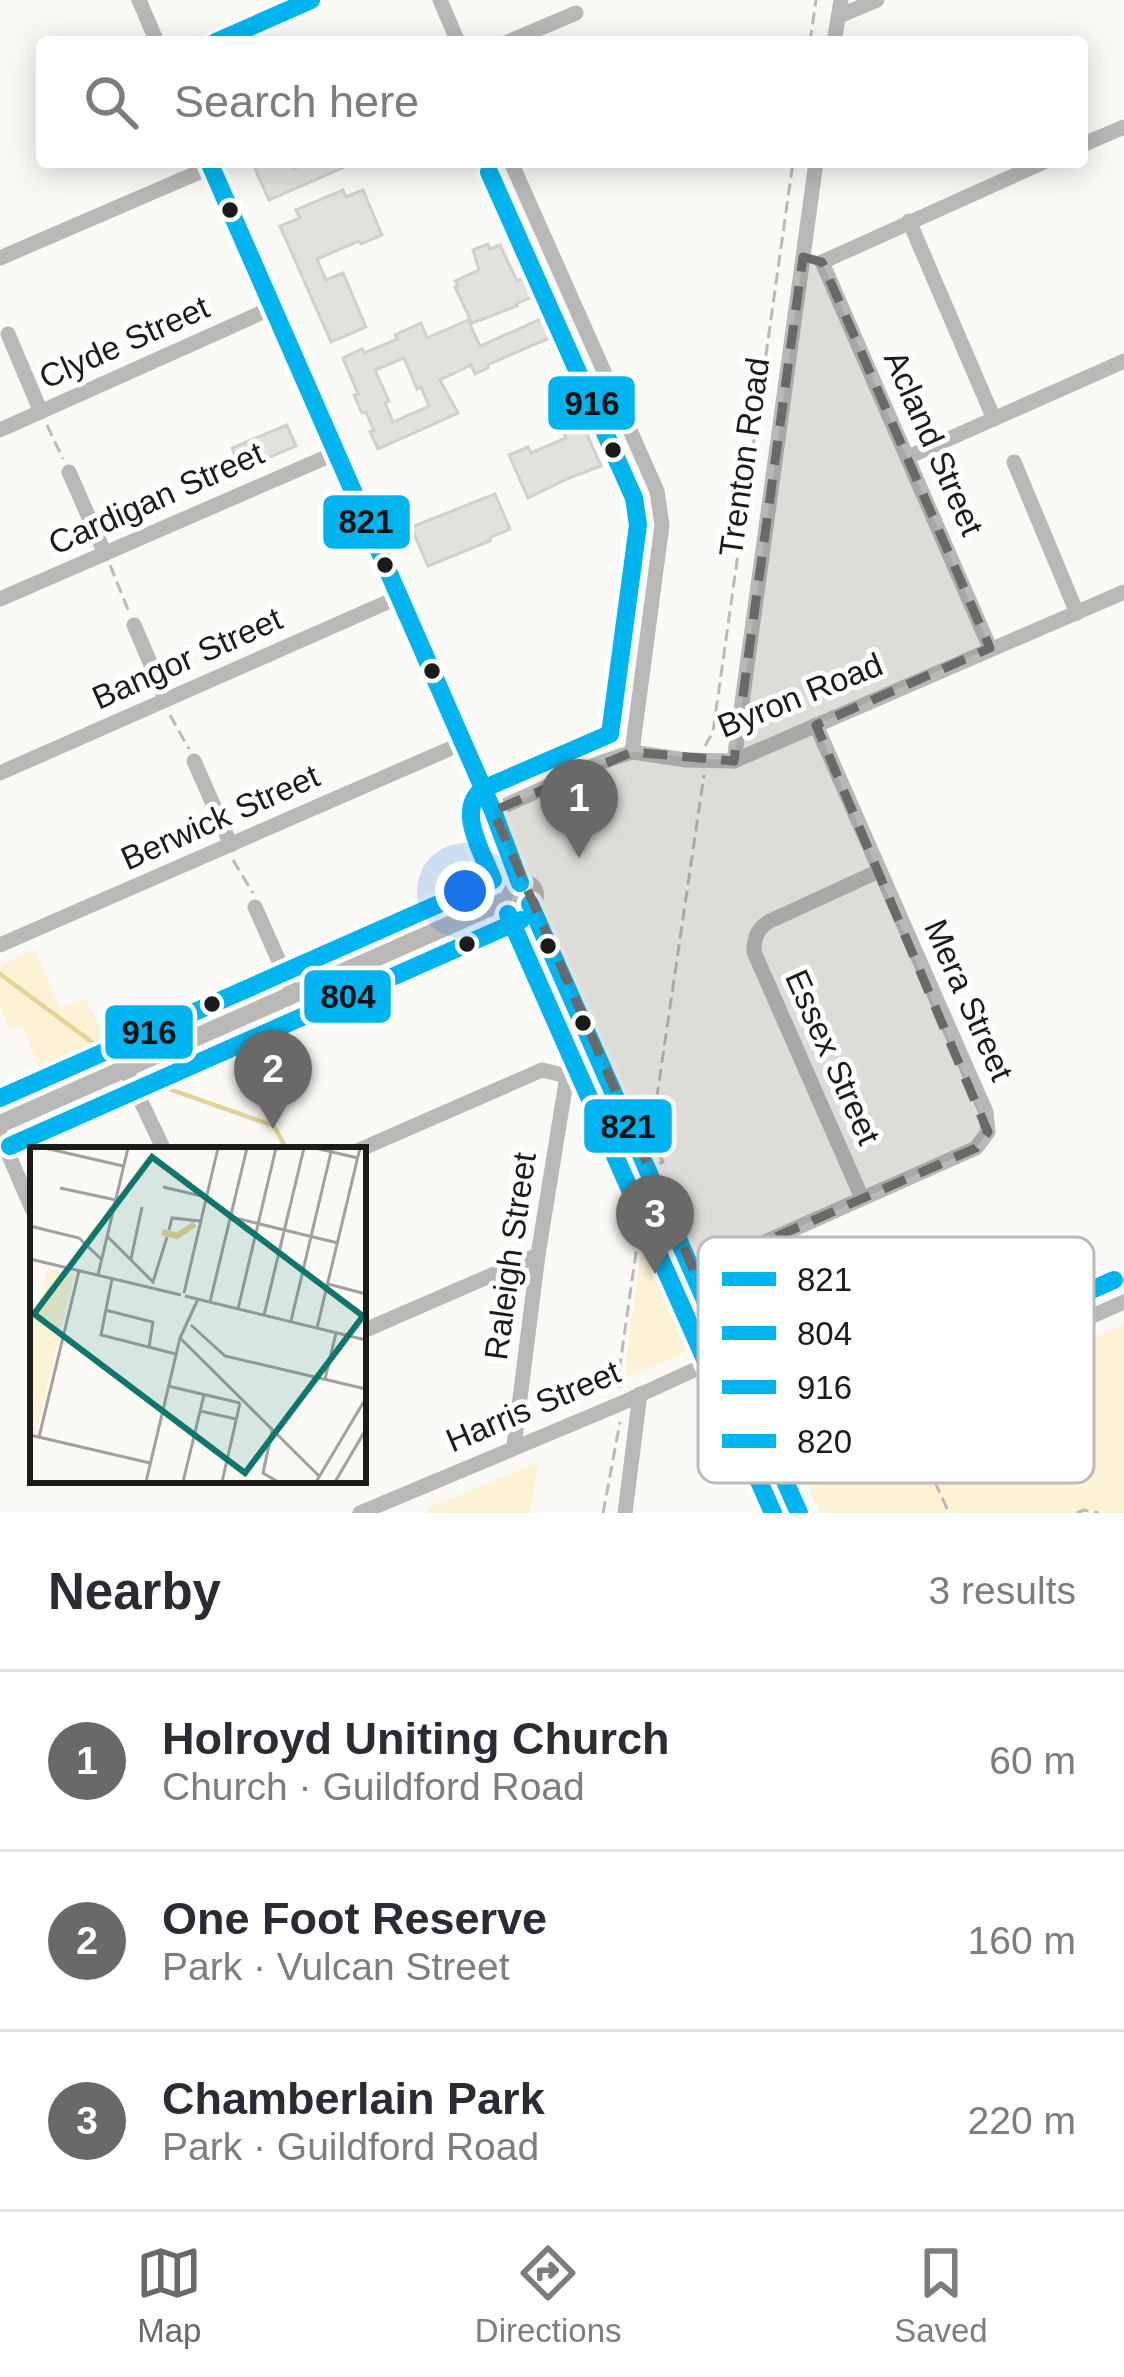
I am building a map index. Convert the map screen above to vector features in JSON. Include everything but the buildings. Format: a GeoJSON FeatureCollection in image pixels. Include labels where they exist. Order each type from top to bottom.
{"type":"FeatureCollection","features":[{"type":"Feature","properties":{"kind":"street"},"geometry":{"type":"LineString","coordinates":[[139,0],[154,36]]}},
{"type":"Feature","properties":{"kind":"street"},"geometry":{"type":"LineString","coordinates":[[230,36],[311,0]]}},
{"type":"Feature","properties":{"kind":"street"},"geometry":{"type":"LineString","coordinates":[[440,0],[455,36]]}},
{"type":"Feature","properties":{"kind":"street"},"geometry":{"type":"LineString","coordinates":[[840,8],[877,0]]}},
{"type":"Feature","properties":{"kind":"street"},"geometry":{"type":"LineString","coordinates":[[523,36],[576,14]]}},
{"type":"Feature","properties":{"kind":"street"},"geometry":{"type":"LineString","coordinates":[[1088,142],[1124,127]]}},
{"type":"Feature","properties":{"kind":"street"},"geometry":{"type":"LineString","coordinates":[[0,258],[203,168]]}},
{"type":"Feature","properties":{"kind":"street"},"geometry":{"type":"LineString","coordinates":[[211,168],[493,811],[516,866],[520,895],[615,1092],[698,1282]]}},
{"type":"Feature","properties":{"kind":"street"},"geometry":{"type":"LineString","coordinates":[[514,168],[661,506],[632,752]]}},
{"type":"Feature","properties":{"kind":"street","name":"Trenton Road"},"geometry":{"type":"LineString","coordinates":[[734,761],[815,168]]}},
{"type":"Feature","properties":{"kind":"street"},"geometry":{"type":"LineString","coordinates":[[803,256],[822,262],[1030,168]]}},
{"type":"Feature","properties":{"kind":"street"},"geometry":{"type":"LineString","coordinates":[[909,221],[994,418]]}},
{"type":"Feature","properties":{"kind":"street","name":"Acland Street"},"geometry":{"type":"LineString","coordinates":[[822,262],[990,648]]}},
{"type":"Feature","properties":{"kind":"street","name":"Clyde Street"},"geometry":{"type":"LineString","coordinates":[[0,430],[272,308]]}},
{"type":"Feature","properties":{"kind":"street"},"geometry":{"type":"LineString","coordinates":[[8,334],[41,412]]}},
{"type":"Feature","properties":{"kind":"street"},"geometry":{"type":"LineString","coordinates":[[908,457],[1124,361]]}},
{"type":"Feature","properties":{"kind":"street","name":"Cardigan Street"},"geometry":{"type":"LineString","coordinates":[[0,599],[336,453]]}},
{"type":"Feature","properties":{"kind":"street"},"geometry":{"type":"LineString","coordinates":[[1014,462],[1077,613]]}},
{"type":"Feature","properties":{"kind":"street"},"geometry":{"type":"LineString","coordinates":[[69,472],[105,554]]}},
{"type":"Feature","properties":{"kind":"street","name":"Byron Road"},"geometry":{"type":"LineString","coordinates":[[493,811],[632,752],[734,761],[1124,592]]}},
{"type":"Feature","properties":{"kind":"street","name":"Bangor Street"},"geometry":{"type":"LineString","coordinates":[[0,773],[399,597]]}},
{"type":"Feature","properties":{"kind":"street"},"geometry":{"type":"LineString","coordinates":[[134,625],[166,700]]}},
{"type":"Feature","properties":{"kind":"street","name":"Mera Street"},"geometry":{"type":"LineString","coordinates":[[775,1237],[976,1148],[988,1132],[986,1112],[816,724]]}},
{"type":"Feature","properties":{"kind":"street","name":"Berwick Street"},"geometry":{"type":"LineString","coordinates":[[0,943],[231,851],[463,743]]}},
{"type":"Feature","properties":{"kind":"street"},"geometry":{"type":"LineString","coordinates":[[194,761],[231,851]]}},
{"type":"Feature","properties":{"kind":"street","name":"Essex Street"},"geometry":{"type":"LineString","coordinates":[[862,1198],[754,952],[754,940],[769,922],[879,872]]}},
{"type":"Feature","properties":{"kind":"street"},"geometry":{"type":"LineString","coordinates":[[0,1124],[520,895]]}},
{"type":"Feature","properties":{"kind":"street"},"geometry":{"type":"LineString","coordinates":[[255,907],[294,995]]}},
{"type":"Feature","properties":{"kind":"street"},"geometry":{"type":"LineString","coordinates":[[126,1070],[163,1147]]}},
{"type":"Feature","properties":{"kind":"street","name":"Raleigh Street"},"geometry":{"type":"LineString","coordinates":[[366,1147],[542,1070],[567,1076],[514,1446]]}},
{"type":"Feature","properties":{"kind":"street"},"geometry":{"type":"LineString","coordinates":[[0,1135],[30,1204]]}},
{"type":"Feature","properties":{"kind":"street"},"geometry":{"type":"LineString","coordinates":[[366,1330],[538,1256]]}},
{"type":"Feature","properties":{"kind":"street","name":"Mera Street"},"geometry":{"type":"LineString","coordinates":[[694,1273],[698,1271]]}},
{"type":"Feature","properties":{"kind":"street"},"geometry":{"type":"LineString","coordinates":[[1094,1315],[1124,1302]]}},
{"type":"Feature","properties":{"kind":"street","name":"Harris Street"},"geometry":{"type":"LineString","coordinates":[[360,1513],[698,1368]]}},
{"type":"Feature","properties":{"kind":"street"},"geometry":{"type":"LineString","coordinates":[[625,1513],[640,1394]]}},
{"type":"Feature","properties":{"kind":"street"},"geometry":{"type":"LineString","coordinates":[[786,1483],[799,1513]]}},
{"type":"Feature","properties":{"kind":"path"},"geometry":{"type":"LineString","coordinates":[[811,36],[816,0]]}},
{"type":"Feature","properties":{"kind":"path"},"geometry":{"type":"LineString","coordinates":[[649,1169],[663,1162],[651,1137],[703,795],[704,773],[692,760],[710,742],[713,732],[792,168]]}},
{"type":"Feature","properties":{"kind":"path"},"geometry":{"type":"LineString","coordinates":[[41,412],[69,472]]}},
{"type":"Feature","properties":{"kind":"path"},"geometry":{"type":"LineString","coordinates":[[105,554],[134,625]]}},
{"type":"Feature","properties":{"kind":"path"},"geometry":{"type":"LineString","coordinates":[[166,700],[194,761]]}},
{"type":"Feature","properties":{"kind":"path"},"geometry":{"type":"LineString","coordinates":[[231,851],[253,891],[255,907]]}},
{"type":"Feature","properties":{"kind":"path"},"geometry":{"type":"LineString","coordinates":[[603,1513],[622,1402],[618,1378],[643,1189]]}},
{"type":"Feature","properties":{"kind":"path"},"geometry":{"type":"LineString","coordinates":[[935,1483],[949,1513]]}},
{"type":"Feature","properties":{"kind":"path"},"geometry":{"type":"LineString","coordinates":[[1077,1513],[1099,1513]]}},
{"type":"Feature","properties":{"kind":"highlighted area"},"geometry":{"type":"Polygon","coordinates":[[[803,257],[822,262],[990,648],[816,725],[988,1132],[976,1148],[695,1273],[493,811],[632,752],[734,761],[803,257]]]}},
{"type":"Feature","properties":{"kind":"shaded area"},"geometry":{"type":"Polygon","coordinates":[[[35,949],[60,1008],[84,998],[115,1051],[46,1082],[22,1026],[10,1030],[0,1008],[0,965],[35,949]]]}},
{"type":"Feature","properties":{"kind":"shaded area"},"geometry":{"type":"Polygon","coordinates":[[[646,1210],[698,1331],[698,1347],[624,1379],[646,1210]]]}},
{"type":"Feature","properties":{"kind":"shaded area"},"geometry":{"type":"Polygon","coordinates":[[[1124,1324],[1124,1513],[820,1513],[807,1483],[1094,1483],[1094,1337],[1124,1324]]]}},
{"type":"Feature","properties":{"kind":"shaded area"},"geometry":{"type":"Polygon","coordinates":[[[539,1462],[530,1513],[428,1513],[426,1509],[539,1462]]]}},
{"type":"Feature","properties":{"kind":"waterway"},"geometry":{"type":"LineString","coordinates":[[0,974],[108,1054]]}},
{"type":"Feature","properties":{"kind":"waterway"},"geometry":{"type":"LineString","coordinates":[[155,1084],[274,1126],[285,1147]]}},
{"type":"Feature","properties":{"kind":"transit line","name":"821"},"geometry":{"type":"LineString","coordinates":[[230,36],[311,0]]}},
{"type":"Feature","properties":{"kind":"transit line","name":"821"},"geometry":{"type":"LineString","coordinates":[[212,168],[493,811],[520,883]]}},
{"type":"Feature","properties":{"kind":"transit line","name":"916"},"geometry":{"type":"LineString","coordinates":[[0,1098],[493,880],[471,820],[475,798],[483,789],[610,734],[638,525],[634,498],[489,172]]}},
{"type":"Feature","properties":{"kind":"transit line","name":"821"},"geometry":{"type":"LineString","coordinates":[[530,904],[698,1284]]}},
{"type":"Feature","properties":{"kind":"transit line","name":"804"},"geometry":{"type":"LineString","coordinates":[[508,914],[698,1343]]}},
{"type":"Feature","properties":{"kind":"transit line","name":"804"},"geometry":{"type":"LineString","coordinates":[[10,1146],[521,920]]}},
{"type":"Feature","properties":{"kind":"transit line","name":"820"},"geometry":{"type":"LineString","coordinates":[[1094,1289],[1114,1280]]}},
{"type":"Feature","properties":{"kind":"transit line","name":"804"},"geometry":{"type":"LineString","coordinates":[[760,1483],[773,1513]]}},
{"type":"Feature","properties":{"kind":"transit line","name":"821"},"geometry":{"type":"LineString","coordinates":[[786,1483],[799,1513]]}},
{"type":"Feature","properties":{"kind":"place","name":"Holroyd Uniting Church"},"geometry":{"type":"Point","coordinates":[579,858]}},
{"type":"Feature","properties":{"kind":"place","name":"One Foot Reserve"},"geometry":{"type":"Point","coordinates":[273,1129]}},
{"type":"Feature","properties":{"kind":"place","name":"Chamberlain Park"},"geometry":{"type":"Point","coordinates":[655,1274]}}]}
